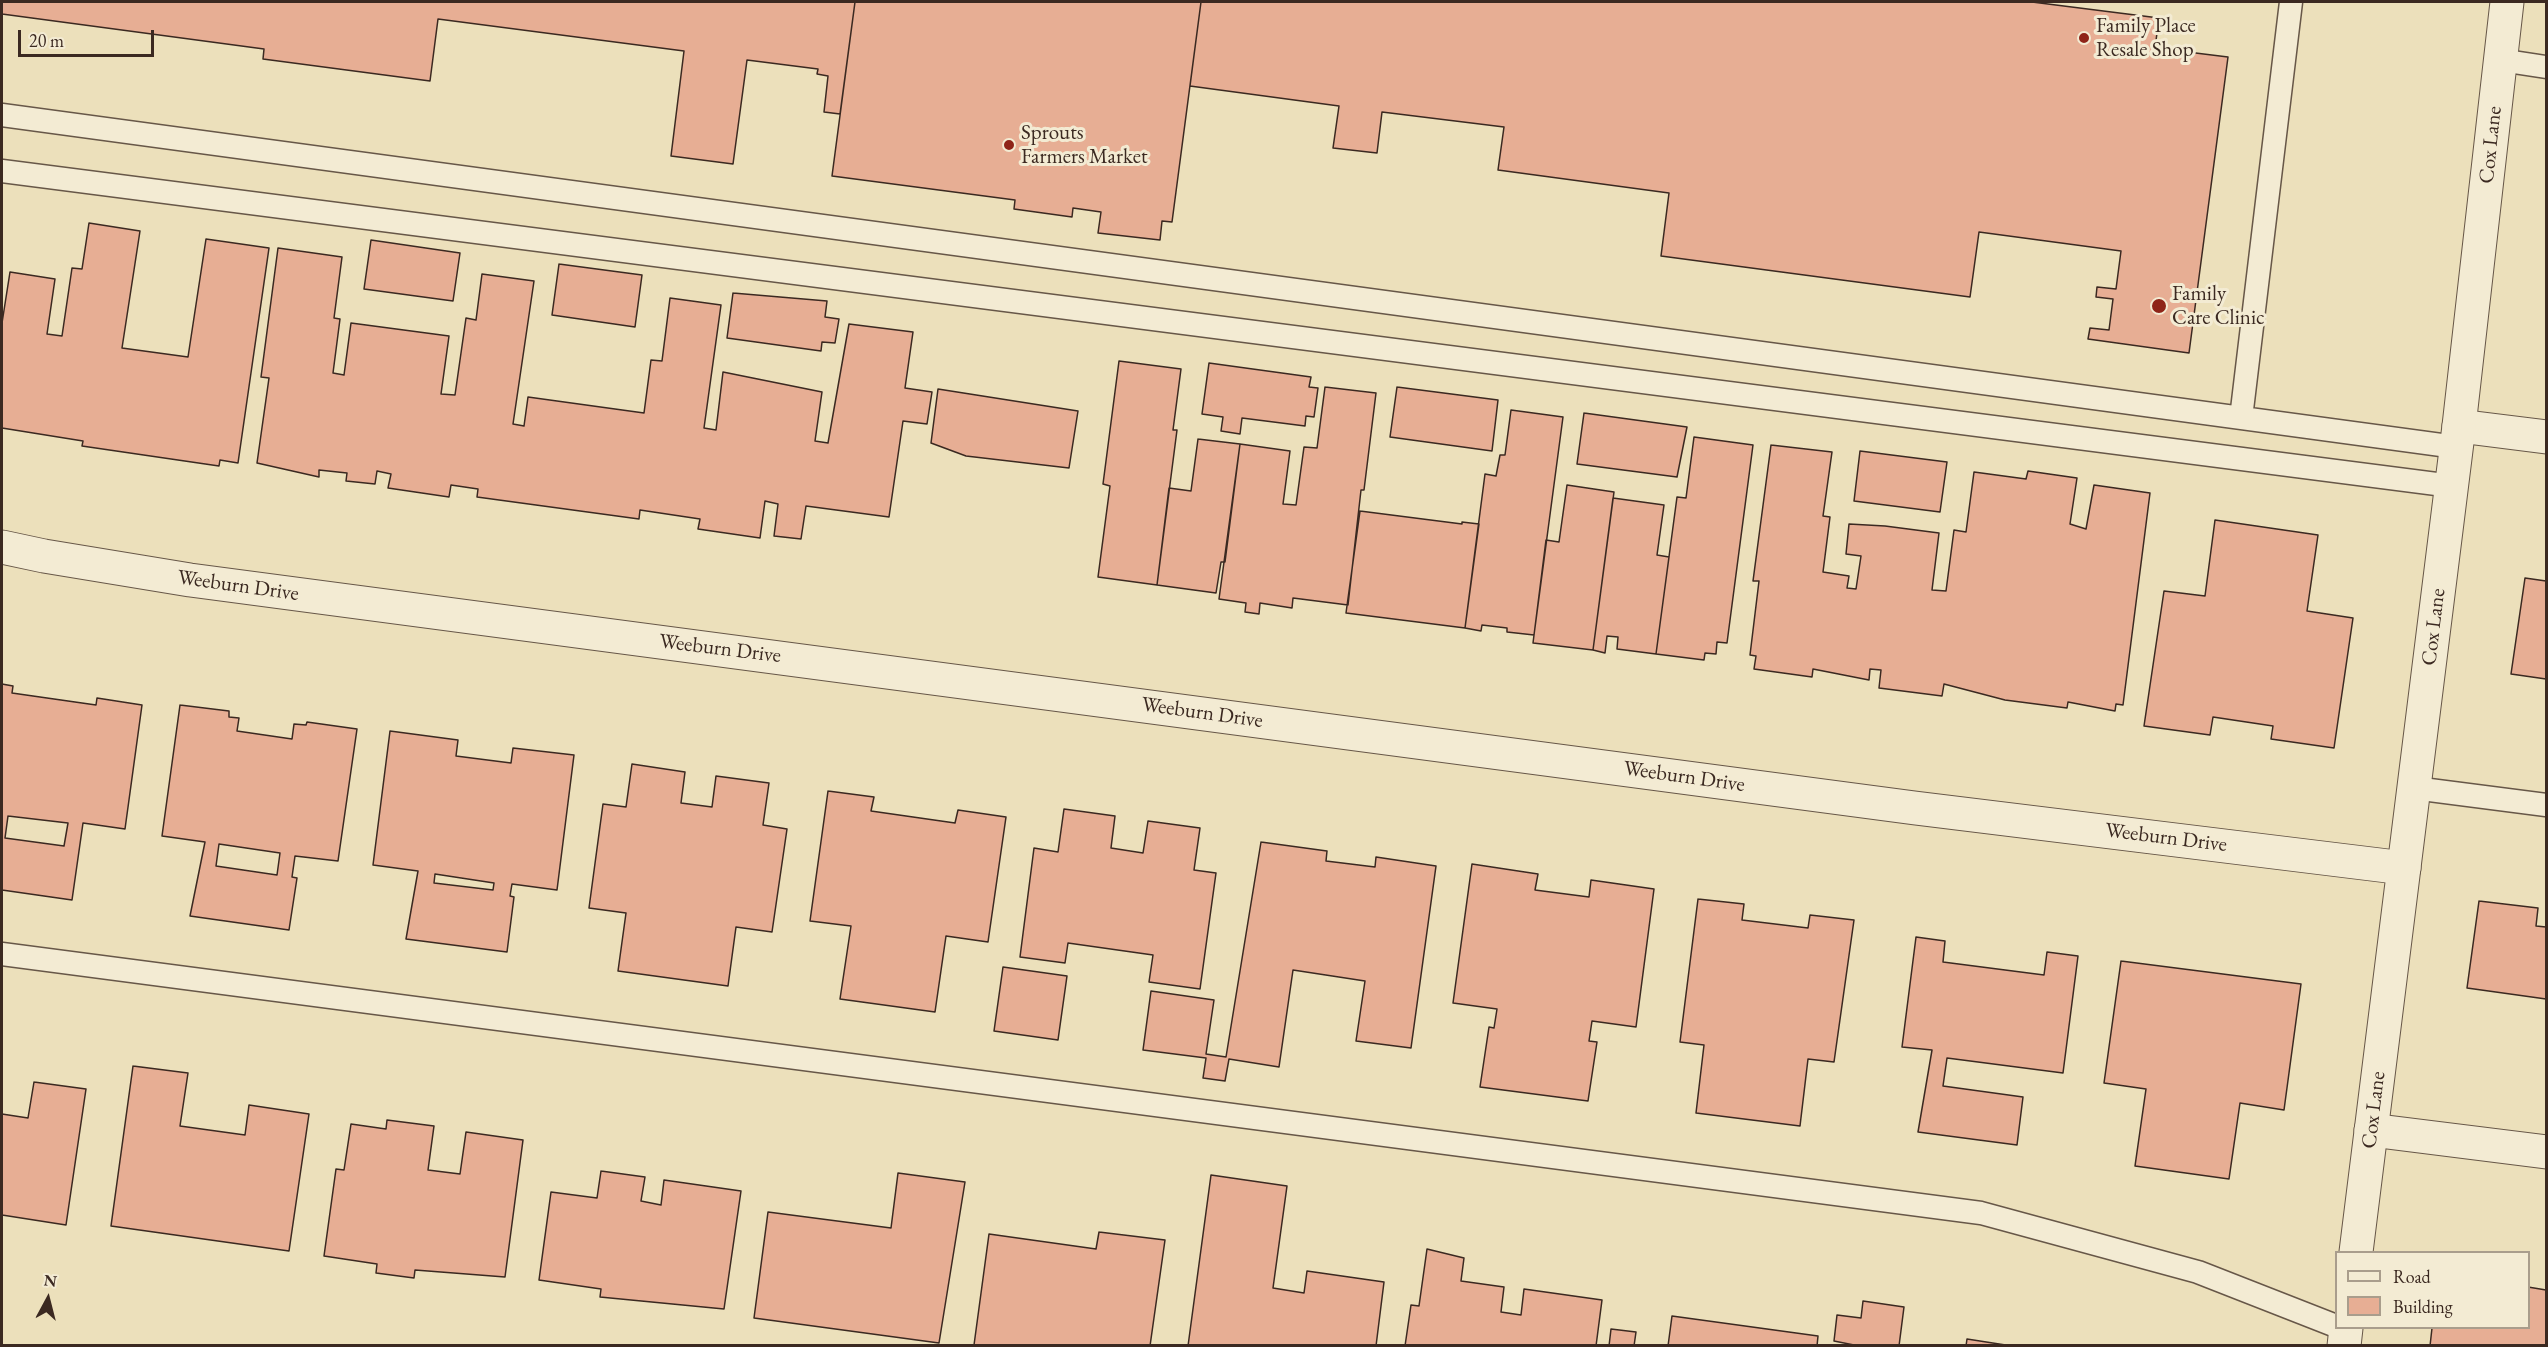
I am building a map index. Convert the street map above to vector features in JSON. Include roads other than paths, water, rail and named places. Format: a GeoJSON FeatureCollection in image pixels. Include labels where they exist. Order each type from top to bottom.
{"type":"FeatureCollection","features":[{"type":"Feature","properties":{"kind":"street","name":"Cox Lane"},"geometry":{"type":"LineString","coordinates":[[2356,1251],[2452,486],[2507,2]]}},
{"type":"Feature","properties":{"kind":"street"},"geometry":{"type":"LineString","coordinates":[[2458,436],[2547,437]]}},
{"type":"Feature","properties":{"kind":"street","name":"Weeburn Drive"},"geometry":{"type":"LineString","coordinates":[[2,547],[190,580],[1903,806],[2404,868]]}},
{"type":"Feature","properties":{"kind":"street"},"geometry":{"type":"LineString","coordinates":[[2371,1130],[2547,1152]]}},
{"type":"Feature","properties":{"kind":"lane"},"geometry":{"type":"LineString","coordinates":[[2241,418],[2291,2]]}},
{"type":"Feature","properties":{"kind":"lane"},"geometry":{"type":"LineString","coordinates":[[2500,60],[2547,68]]}},
{"type":"Feature","properties":{"kind":"lane"},"geometry":{"type":"LineString","coordinates":[[2,115],[2241,418],[2458,436]]}},
{"type":"Feature","properties":{"kind":"lane"},"geometry":{"type":"LineString","coordinates":[[2,171],[2452,486]]}},
{"type":"Feature","properties":{"kind":"lane"},"geometry":{"type":"LineString","coordinates":[[2414,788],[2547,805]]}},
{"type":"Feature","properties":{"kind":"lane"},"geometry":{"type":"LineString","coordinates":[[2,954],[1981,1213],[2199,1272],[2335,1328]]}},
{"type":"Feature","properties":{"kind":"place","name":"Family Place Resale Shop"},"geometry":{"type":"Point","coordinates":[2084,38]}},
{"type":"Feature","properties":{"kind":"place","name":"Sprouts Farmers Market"},"geometry":{"type":"Point","coordinates":[1009,145]}},
{"type":"Feature","properties":{"kind":"place","name":"Family Care Clinic"},"geometry":{"type":"Point","coordinates":[2159,306]}}]}
